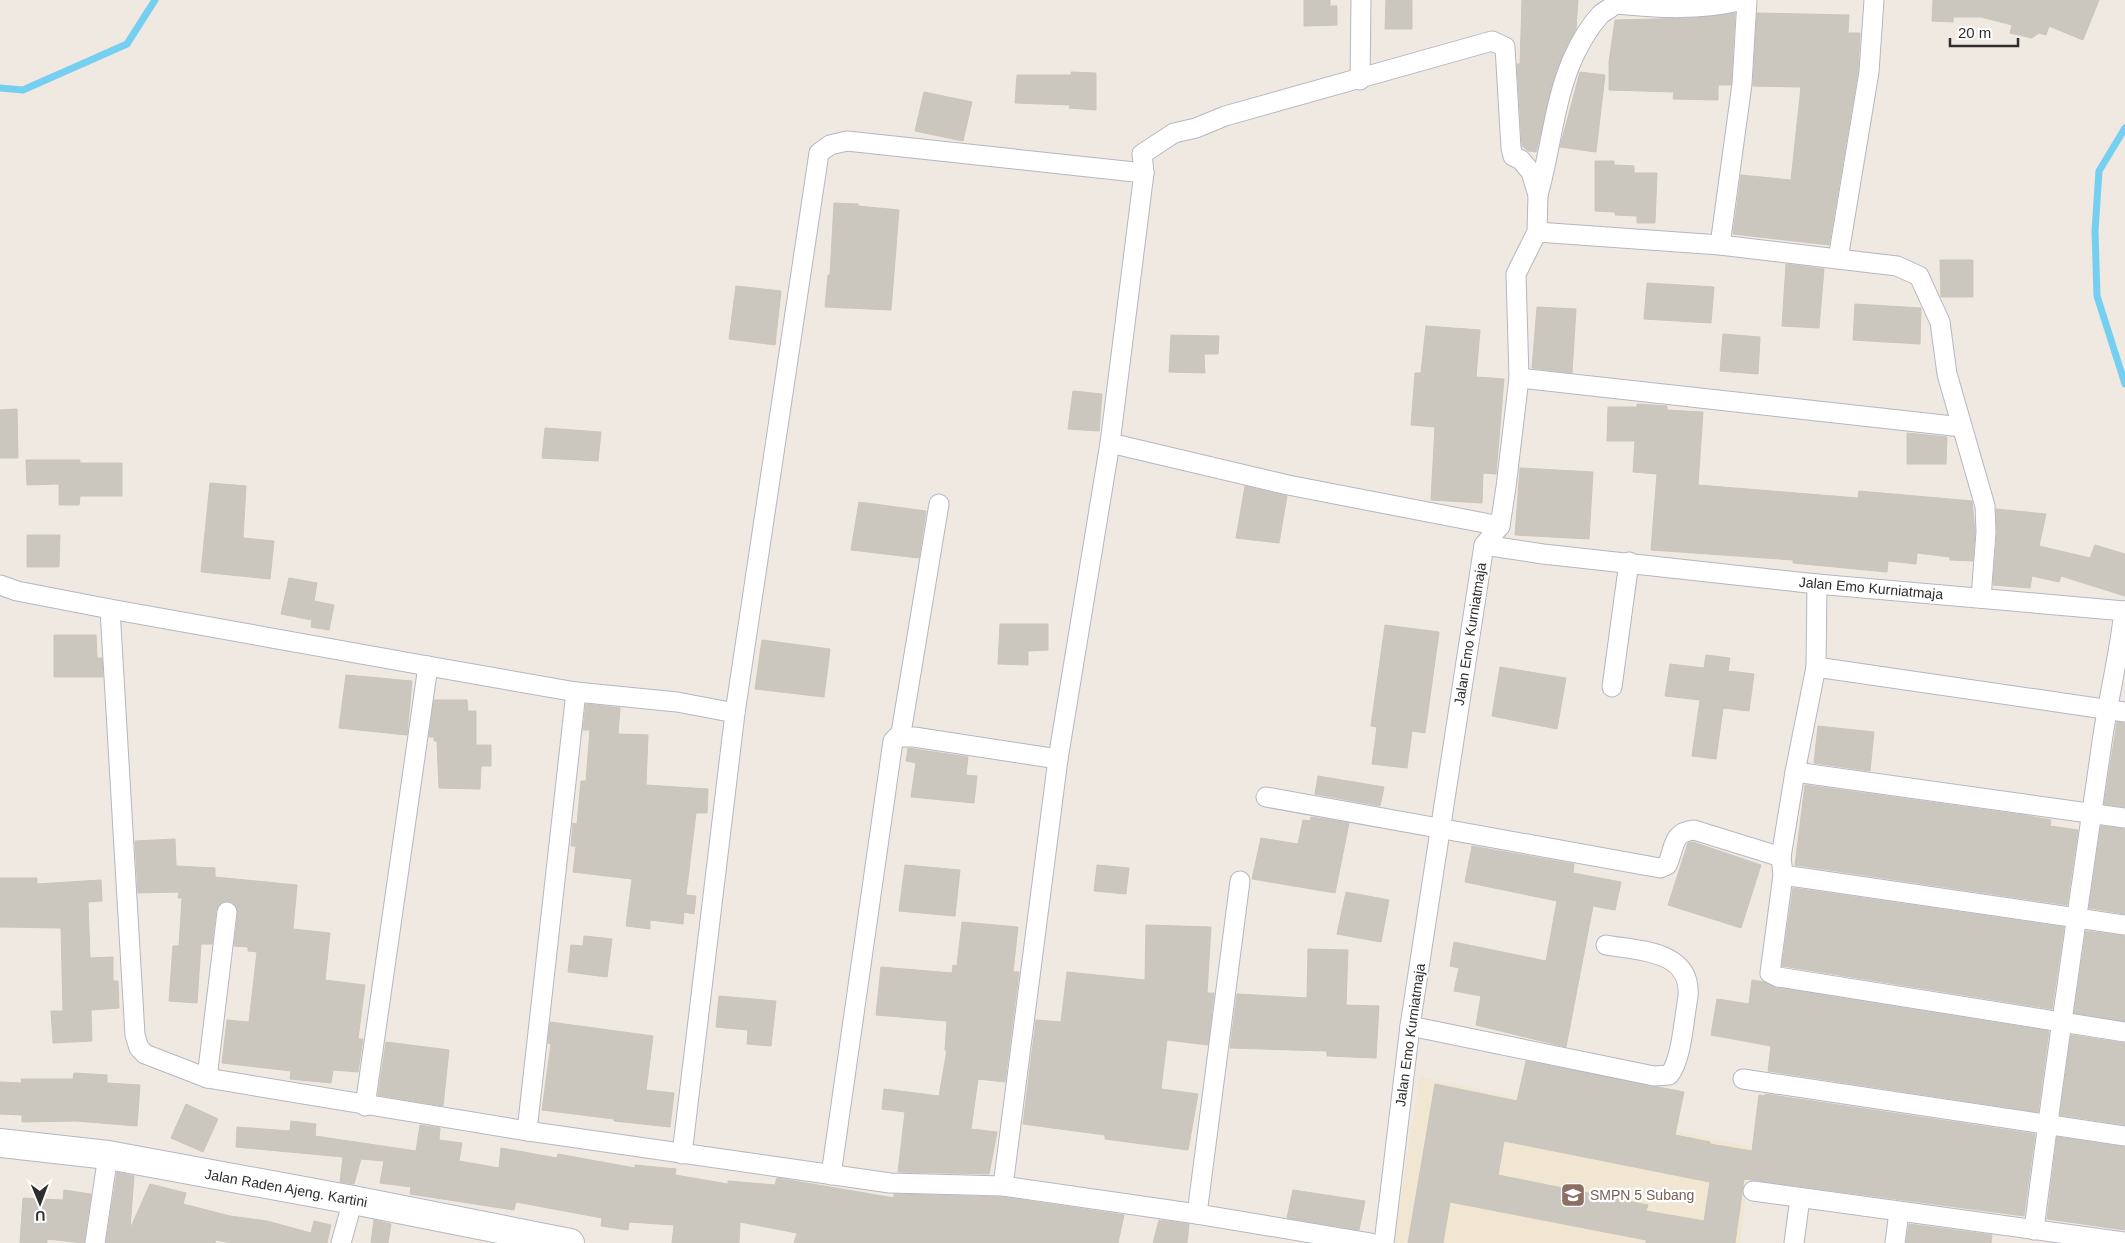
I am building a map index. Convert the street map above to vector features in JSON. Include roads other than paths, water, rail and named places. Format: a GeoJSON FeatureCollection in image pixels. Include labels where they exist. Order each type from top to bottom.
{"type":"FeatureCollection","features":[{"type":"Feature","properties":{"kind":"main road","name":"Jalan Raden Ajeng. Kartini"},"geometry":{"type":"LineString","coordinates":[[0,1143],[108,1155],[353,1200],[570,1243]]}},
{"type":"Feature","properties":{"kind":"street"},"geometry":{"type":"LineString","coordinates":[[1360,80],[1361,0]]}},
{"type":"Feature","properties":{"kind":"street"},"geometry":{"type":"LineString","coordinates":[[1484,545],[1500,526],[1518,378],[1516,274],[1537,232],[1538,194],[1548,162],[1559,94],[1574,56],[1600,16],[1617,1],[1676,9],[1713,7],[1743,0]]}},
{"type":"Feature","properties":{"kind":"street"},"geometry":{"type":"LineString","coordinates":[[1720,245],[1742,84],[1747,0]]}},
{"type":"Feature","properties":{"kind":"street"},"geometry":{"type":"LineString","coordinates":[[1838,259],[1869,72],[1874,0]]}},
{"type":"Feature","properties":{"kind":"street"},"geometry":{"type":"LineString","coordinates":[[1004,1186],[1058,758],[1110,443],[1144,173],[1142,154],[1174,133],[1196,128],[1225,116],[1360,80],[1492,41],[1505,46],[1513,156],[1521,160],[1531,172],[1538,194]]}},
{"type":"Feature","properties":{"kind":"street"},"geometry":{"type":"LineString","coordinates":[[682,1154],[735,713],[818,153],[830,144],[848,141],[1144,173]]}},
{"type":"Feature","properties":{"kind":"street"},"geometry":{"type":"LineString","coordinates":[[1537,232],[1720,245],[1897,266],[1919,276],[1940,322],[1947,374],[1985,506],[1986,532],[1980,598]]}},
{"type":"Feature","properties":{"kind":"street"},"geometry":{"type":"LineString","coordinates":[[1518,378],[1962,427]]}},
{"type":"Feature","properties":{"kind":"street"},"geometry":{"type":"LineString","coordinates":[[1110,443],[1288,485],[1500,526]]}},
{"type":"Feature","properties":{"kind":"street"},"geometry":{"type":"LineString","coordinates":[[939,504],[900,737],[914,737],[1058,758]]}},
{"type":"Feature","properties":{"kind":"street","name":"Jalan Emo Kurniatmaja"},"geometry":{"type":"LineString","coordinates":[[1384,1243],[1410,1026],[1484,545],[1817,584],[2125,611]]}},
{"type":"Feature","properties":{"kind":"street"},"geometry":{"type":"LineString","coordinates":[[1612,687],[1628,562]]}},
{"type":"Feature","properties":{"kind":"street"},"geometry":{"type":"LineString","coordinates":[[1817,584],[1816,667],[1795,772],[1770,973],[1778,977],[2125,1032]]}},
{"type":"Feature","properties":{"kind":"street"},"geometry":{"type":"LineString","coordinates":[[0,585],[17,591],[110,609],[576,692],[676,702],[735,713]]}},
{"type":"Feature","properties":{"kind":"street"},"geometry":{"type":"LineString","coordinates":[[110,609],[135,1035],[138,1048],[145,1054],[207,1078],[365,1106],[527,1131],[890,1183],[1004,1186],[1197,1214],[1371,1243]]}},
{"type":"Feature","properties":{"kind":"street"},"geometry":{"type":"LineString","coordinates":[[2034,1230],[2061,1022],[2106,709],[2120,646],[2125,611]]}},
{"type":"Feature","properties":{"kind":"street"},"geometry":{"type":"LineString","coordinates":[[365,1106],[428,666]]}},
{"type":"Feature","properties":{"kind":"street"},"geometry":{"type":"LineString","coordinates":[[1816,667],[2125,712]]}},
{"type":"Feature","properties":{"kind":"street"},"geometry":{"type":"LineString","coordinates":[[527,1131],[576,692]]}},
{"type":"Feature","properties":{"kind":"street"},"geometry":{"type":"LineString","coordinates":[[831,1175],[891,745],[901,733]]}},
{"type":"Feature","properties":{"kind":"street"},"geometry":{"type":"LineString","coordinates":[[1795,772],[2125,818]]}},
{"type":"Feature","properties":{"kind":"street"},"geometry":{"type":"LineString","coordinates":[[1266,797],[1441,827],[1660,868],[1667,865],[1674,841],[1682,832],[1694,830],[1782,866],[2125,925]]}},
{"type":"Feature","properties":{"kind":"street"},"geometry":{"type":"LineString","coordinates":[[1197,1214],[1240,881]]}},
{"type":"Feature","properties":{"kind":"street"},"geometry":{"type":"LineString","coordinates":[[207,1078],[227,912]]}},
{"type":"Feature","properties":{"kind":"street"},"geometry":{"type":"LineString","coordinates":[[1410,1026],[1654,1076],[1669,1075],[1673,1070],[1677,1056],[1688,997],[1689,989],[1684,973],[1666,956],[1606,945]]}},
{"type":"Feature","properties":{"kind":"street"},"geometry":{"type":"LineString","coordinates":[[1743,1079],[2125,1136]]}},
{"type":"Feature","properties":{"kind":"street"},"geometry":{"type":"LineString","coordinates":[[95,1243],[108,1155]]}},
{"type":"Feature","properties":{"kind":"street"},"geometry":{"type":"LineString","coordinates":[[1753,1191],[1899,1212],[2004,1235],[2034,1230],[2113,1242]]}},
{"type":"Feature","properties":{"kind":"street"},"geometry":{"type":"LineString","coordinates":[[1794,1243],[1800,1198]]}},
{"type":"Feature","properties":{"kind":"street"},"geometry":{"type":"LineString","coordinates":[[342,1243],[353,1200]]}},
{"type":"Feature","properties":{"kind":"street"},"geometry":{"type":"LineString","coordinates":[[1895,1243],[1899,1212]]}},
{"type":"Feature","properties":{"kind":"waterway"},"geometry":{"type":"LineString","coordinates":[[0,88],[23,90],[127,44],[155,0]]}},
{"type":"Feature","properties":{"kind":"waterway"},"geometry":{"type":"LineString","coordinates":[[2125,128],[2099,171],[2095,231],[2097,296],[2125,384]]}},
{"type":"Feature","properties":{"kind":"place","name":"SMPN 5 Subang"},"geometry":{"type":"Point","coordinates":[1573,1195]}}]}
